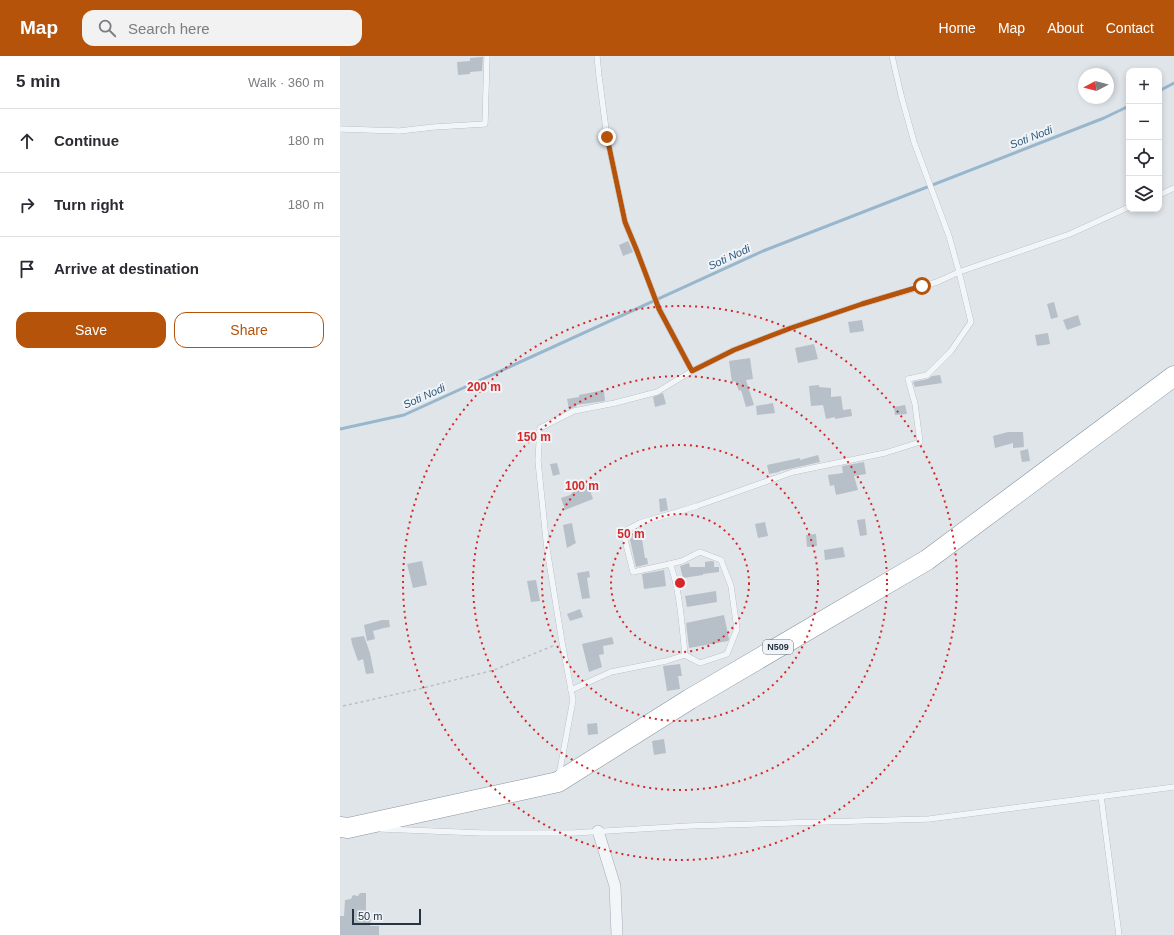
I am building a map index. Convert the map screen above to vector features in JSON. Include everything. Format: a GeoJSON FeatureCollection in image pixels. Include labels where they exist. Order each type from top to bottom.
{"type":"FeatureCollection","features":[{"type":"Feature","properties":{"kind":"highway","name":"N509"},"geometry":{"type":"LineString","coordinates":[[344,827],[558,782],[690,699],[926,560],[1174,376]]}},
{"type":"Feature","properties":{"kind":"street"},"geometry":{"type":"LineString","coordinates":[[598,831],[615,886],[617,935]]}},
{"type":"Feature","properties":{"kind":"lane"},"geometry":{"type":"LineString","coordinates":[[340,129],[399,131],[485,124],[487,56]]}},
{"type":"Feature","properties":{"kind":"lane"},"geometry":{"type":"LineString","coordinates":[[597,56],[607,137],[625,222],[659,309],[692,371]]}},
{"type":"Feature","properties":{"kind":"lane"},"geometry":{"type":"LineString","coordinates":[[571,690],[612,672],[666,661],[685,655],[700,663],[727,654],[737,629],[731,586],[721,560],[700,552],[682,561],[633,572],[623,532],[640,523],[697,506],[793,472],[885,453],[920,442],[915,404],[908,379],[927,375],[951,351],[971,322],[949,236],[914,142],[892,56]]}},
{"type":"Feature","properties":{"kind":"lane"},"geometry":{"type":"LineString","coordinates":[[1162,194],[1174,188]]}},
{"type":"Feature","properties":{"kind":"lane"},"geometry":{"type":"LineString","coordinates":[[558,782],[573,700],[547,549],[538,461],[540,428],[574,411],[615,404],[657,392],[692,371],[734,350],[791,328],[862,304],[937,282],[959,272],[1070,234],[1126,208]]}},
{"type":"Feature","properties":{"kind":"lane"},"geometry":{"type":"LineString","coordinates":[[670,564],[674,573],[685,655]]}},
{"type":"Feature","properties":{"kind":"lane"},"geometry":{"type":"LineString","coordinates":[[378,829],[482,833],[573,833],[697,826],[928,819],[1174,787]]}},
{"type":"Feature","properties":{"kind":"lane"},"geometry":{"type":"LineString","coordinates":[[1101,796],[1119,935]]}},
{"type":"Feature","properties":{"kind":"lane"},"geometry":{"type":"LineString","coordinates":[[344,827],[371,829]]}},
{"type":"Feature","properties":{"kind":"path"},"geometry":{"type":"LineString","coordinates":[[343,706],[494,670],[562,642]]}},
{"type":"Feature","properties":{"kind":"building"},"geometry":{"type":"Polygon","coordinates":[[[483,57],[482,71],[458,75],[457,62],[470,61],[470,58],[483,57]]]}},
{"type":"Feature","properties":{"kind":"building"},"geometry":{"type":"Polygon","coordinates":[[[628,241],[633,252],[623,256],[619,245],[628,241]]]}},
{"type":"Feature","properties":{"kind":"building"},"geometry":{"type":"Polygon","coordinates":[[[1054,302],[1058,317],[1051,319],[1047,304],[1054,302]]]}},
{"type":"Feature","properties":{"kind":"building"},"geometry":{"type":"Polygon","coordinates":[[[1078,315],[1081,325],[1067,330],[1063,320],[1078,315]]]}},
{"type":"Feature","properties":{"kind":"building"},"geometry":{"type":"Polygon","coordinates":[[[862,320],[864,331],[850,333],[848,322],[862,320]]]}},
{"type":"Feature","properties":{"kind":"building"},"geometry":{"type":"Polygon","coordinates":[[[1048,333],[1050,344],[1037,346],[1035,335],[1048,333]]]}},
{"type":"Feature","properties":{"kind":"building"},"geometry":{"type":"Polygon","coordinates":[[[814,344],[818,359],[798,363],[795,348],[814,344]]]}},
{"type":"Feature","properties":{"kind":"building"},"geometry":{"type":"Polygon","coordinates":[[[750,358],[753,379],[746,380],[754,405],[746,407],[741,390],[739,391],[735,381],[732,382],[729,361],[750,358]]]}},
{"type":"Feature","properties":{"kind":"building"},"geometry":{"type":"Polygon","coordinates":[[[940,375],[942,383],[915,387],[913,382],[928,379],[932,376],[940,375]]]}},
{"type":"Feature","properties":{"kind":"building"},"geometry":{"type":"Polygon","coordinates":[[[819,385],[819,387],[831,388],[831,397],[841,396],[843,410],[851,409],[852,416],[826,419],[823,405],[811,406],[809,386],[819,385]]]}},
{"type":"Feature","properties":{"kind":"building"},"geometry":{"type":"Polygon","coordinates":[[[604,390],[605,401],[576,405],[577,406],[569,409],[567,399],[604,390]]]}},
{"type":"Feature","properties":{"kind":"building"},"geometry":{"type":"Polygon","coordinates":[[[663,393],[666,404],[655,407],[653,397],[663,393]]]}},
{"type":"Feature","properties":{"kind":"building"},"geometry":{"type":"Polygon","coordinates":[[[773,403],[775,413],[757,415],[756,406],[773,403]]]}},
{"type":"Feature","properties":{"kind":"building"},"geometry":{"type":"Polygon","coordinates":[[[905,405],[907,414],[895,415],[894,407],[905,405]]]}},
{"type":"Feature","properties":{"kind":"building"},"geometry":{"type":"Polygon","coordinates":[[[1008,432],[1023,432],[1024,447],[1013,448],[1013,443],[995,448],[993,436],[1008,432]]]}},
{"type":"Feature","properties":{"kind":"building"},"geometry":{"type":"Polygon","coordinates":[[[1028,449],[1030,461],[1022,462],[1020,451],[1028,449]]]}},
{"type":"Feature","properties":{"kind":"building"},"geometry":{"type":"Polygon","coordinates":[[[818,455],[820,462],[769,474],[767,465],[800,458],[800,460],[818,455]]]}},
{"type":"Feature","properties":{"kind":"building"},"geometry":{"type":"Polygon","coordinates":[[[864,462],[866,474],[854,476],[858,490],[836,495],[834,485],[830,486],[828,475],[843,473],[842,466],[864,462]]]}},
{"type":"Feature","properties":{"kind":"building"},"geometry":{"type":"Polygon","coordinates":[[[557,463],[560,474],[553,476],[550,464],[557,463]]]}},
{"type":"Feature","properties":{"kind":"building"},"geometry":{"type":"Polygon","coordinates":[[[588,485],[593,499],[565,510],[561,498],[570,495],[575,490],[588,485]]]}},
{"type":"Feature","properties":{"kind":"building"},"geometry":{"type":"Polygon","coordinates":[[[666,498],[668,510],[660,512],[659,499],[666,498]]]}},
{"type":"Feature","properties":{"kind":"building"},"geometry":{"type":"Polygon","coordinates":[[[865,519],[867,535],[860,536],[857,520],[865,519]]]}},
{"type":"Feature","properties":{"kind":"building"},"geometry":{"type":"Polygon","coordinates":[[[765,522],[768,536],[758,538],[755,524],[765,522]]]}},
{"type":"Feature","properties":{"kind":"building"},"geometry":{"type":"Polygon","coordinates":[[[572,523],[576,543],[567,548],[563,525],[572,523]]]}},
{"type":"Feature","properties":{"kind":"building"},"geometry":{"type":"Polygon","coordinates":[[[641,533],[645,558],[647,558],[648,564],[636,567],[629,535],[641,533]]]}},
{"type":"Feature","properties":{"kind":"building"},"geometry":{"type":"Polygon","coordinates":[[[816,534],[817,546],[807,547],[806,535],[816,534]]]}},
{"type":"Feature","properties":{"kind":"building"},"geometry":{"type":"Polygon","coordinates":[[[843,547],[845,557],[825,560],[824,550],[843,547]]]}},
{"type":"Feature","properties":{"kind":"building"},"geometry":{"type":"Polygon","coordinates":[[[422,561],[427,585],[413,588],[407,564],[422,561]]]}},
{"type":"Feature","properties":{"kind":"building"},"geometry":{"type":"Polygon","coordinates":[[[705,562],[714,562],[714,567],[719,567],[719,572],[683,578],[680,566],[689,563],[690,567],[705,567],[705,562]]]}},
{"type":"Feature","properties":{"kind":"building"},"geometry":{"type":"Polygon","coordinates":[[[664,570],[666,586],[644,589],[642,574],[664,570]]]}},
{"type":"Feature","properties":{"kind":"building"},"geometry":{"type":"Polygon","coordinates":[[[589,571],[590,577],[587,578],[590,598],[582,599],[577,573],[589,571]]]}},
{"type":"Feature","properties":{"kind":"building"},"geometry":{"type":"Polygon","coordinates":[[[536,580],[540,601],[531,602],[527,581],[536,580]]]}},
{"type":"Feature","properties":{"kind":"building"},"geometry":{"type":"Polygon","coordinates":[[[716,591],[717,602],[687,607],[685,596],[716,591]]]}},
{"type":"Feature","properties":{"kind":"building"},"geometry":{"type":"Polygon","coordinates":[[[580,609],[583,617],[570,621],[567,614],[580,609]]]}},
{"type":"Feature","properties":{"kind":"building"},"geometry":{"type":"Polygon","coordinates":[[[724,615],[729,639],[728,641],[689,648],[686,623],[724,615]]]}},
{"type":"Feature","properties":{"kind":"building"},"geometry":{"type":"Polygon","coordinates":[[[382,620],[389,620],[390,627],[373,631],[375,639],[367,641],[364,625],[382,620]]]}},
{"type":"Feature","properties":{"kind":"building"},"geometry":{"type":"Polygon","coordinates":[[[364,636],[370,653],[374,673],[366,674],[363,659],[358,661],[352,644],[351,638],[364,636]]]}},
{"type":"Feature","properties":{"kind":"building"},"geometry":{"type":"Polygon","coordinates":[[[612,637],[614,644],[603,646],[604,654],[599,655],[602,667],[589,672],[582,644],[612,637]]]}},
{"type":"Feature","properties":{"kind":"building"},"geometry":{"type":"Polygon","coordinates":[[[680,664],[682,676],[678,676],[680,689],[667,691],[663,666],[680,664]]]}},
{"type":"Feature","properties":{"kind":"building"},"geometry":{"type":"Polygon","coordinates":[[[597,723],[598,734],[588,735],[587,724],[597,723]]]}},
{"type":"Feature","properties":{"kind":"building"},"geometry":{"type":"Polygon","coordinates":[[[664,739],[666,753],[654,755],[652,741],[664,739]]]}},
{"type":"Feature","properties":{"kind":"building"},"geometry":{"type":"Polygon","coordinates":[[[360,893],[366,893],[366,918],[371,918],[370,926],[379,926],[379,935],[340,935],[340,916],[344,916],[345,900],[351,899],[353,895],[358,896],[360,893]]]}},
{"type":"Feature","properties":{"kind":"waterway","name":"Soti Nodi"},"geometry":{"type":"LineString","coordinates":[[1162,89],[1174,83]]}},
{"type":"Feature","properties":{"kind":"waterway","name":"Soti Nodi"},"geometry":{"type":"LineString","coordinates":[[340,429],[404,415],[763,251],[1104,118],[1126,107]]}},
{"type":"Feature","properties":{"kind":"route"},"geometry":{"type":"LineString","coordinates":[[607,137],[625,222],[659,309],[692,371],[734,350],[791,328],[922,286]]}}]}
